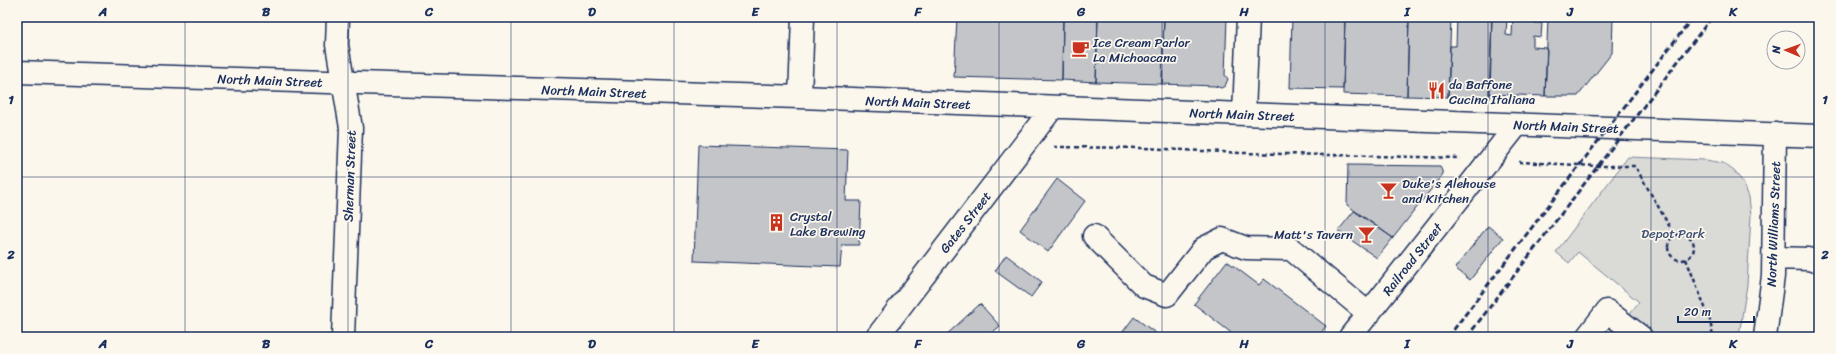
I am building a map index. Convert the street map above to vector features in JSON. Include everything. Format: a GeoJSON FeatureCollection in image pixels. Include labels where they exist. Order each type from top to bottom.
{"type":"FeatureCollection","features":[{"type":"Feature","properties":{"kind":"street","name":"Sherman Street"},"geometry":{"type":"LineString","coordinates":[[338,17],[337,45],[351,128],[343,337]]}},
{"type":"Feature","properties":{"kind":"street"},"geometry":{"type":"LineString","coordinates":[[800,97],[803,17]]}},
{"type":"Feature","properties":{"kind":"street"},"geometry":{"type":"LineString","coordinates":[[1244,114],[1248,17]]}},
{"type":"Feature","properties":{"kind":"street","name":"North Main Street"},"geometry":{"type":"LineString","coordinates":[[17,72],[800,97],[1819,136]]}},
{"type":"Feature","properties":{"kind":"street","name":"Gates Street"},"geometry":{"type":"LineString","coordinates":[[877,337],[1053,107]]}},
{"type":"Feature","properties":{"kind":"street","name":"Railroad Street"},"geometry":{"type":"LineString","coordinates":[[1350,337],[1517,125]]}},
{"type":"Feature","properties":{"kind":"street","name":"North Williams Street"},"geometry":{"type":"LineString","coordinates":[[1765,337],[1774,258],[1775,134]]}},
{"type":"Feature","properties":{"kind":"street"},"geometry":{"type":"LineString","coordinates":[[1094,236],[1144,286],[1167,295],[1204,248],[1222,239],[1246,248],[1291,249],[1369,314]]}},
{"type":"Feature","properties":{"kind":"street"},"geometry":{"type":"LineString","coordinates":[[1774,258],[1808,259],[1819,262]]}},
{"type":"Feature","properties":{"kind":"street"},"geometry":{"type":"LineString","coordinates":[[1587,337],[1607,311],[1641,337]]}},
{"type":"Feature","properties":{"kind":"path"},"geometry":{"type":"LineString","coordinates":[[1053,147],[1422,157],[1598,166],[1635,166],[1675,236]]}},
{"type":"Feature","properties":{"kind":"path"},"geometry":{"type":"LineString","coordinates":[[1683,234],[1691,238],[1693,242],[1692,254],[1686,259],[1675,259],[1669,253],[1668,245],[1675,236],[1683,234]]}},
{"type":"Feature","properties":{"kind":"path"},"geometry":{"type":"LineString","coordinates":[[1686,259],[1710,320],[1713,337]]}},
{"type":"Feature","properties":{"kind":"green space","name":"Depot Park"},"geometry":{"type":"Polygon","coordinates":[[[1628,157],[1706,160],[1723,163],[1734,171],[1743,182],[1749,197],[1751,215],[1747,285],[1740,329],[1737,337],[1611,337],[1639,302],[1578,252],[1569,263],[1556,252],[1628,157]]]}},
{"type":"Feature","properties":{"kind":"building"},"geometry":{"type":"Polygon","coordinates":[[[957,17],[1063,17],[1062,80],[954,77],[957,17]]]}},
{"type":"Feature","properties":{"kind":"building","name":"Ice Cream Parlor La Michoacana"},"geometry":{"type":"Polygon","coordinates":[[[1063,17],[1098,17],[1096,82],[1062,80],[1063,17]]]}},
{"type":"Feature","properties":{"kind":"building"},"geometry":{"type":"Polygon","coordinates":[[[1098,17],[1164,17],[1162,84],[1096,82],[1098,17]]]}},
{"type":"Feature","properties":{"kind":"building"},"geometry":{"type":"Polygon","coordinates":[[[1164,17],[1227,17],[1225,75],[1228,79],[1225,86],[1221,88],[1215,86],[1162,84],[1164,17]]]}},
{"type":"Feature","properties":{"kind":"building"},"geometry":{"type":"Polygon","coordinates":[[[1292,17],[1345,17],[1343,89],[1290,88],[1292,17]]]}},
{"type":"Feature","properties":{"kind":"building"},"geometry":{"type":"Polygon","coordinates":[[[1345,17],[1409,17],[1407,96],[1343,94],[1345,17]]]}},
{"type":"Feature","properties":{"kind":"building"},"geometry":{"type":"Polygon","coordinates":[[[1409,17],[1451,17],[1448,97],[1407,96],[1409,17]]]}},
{"type":"Feature","properties":{"kind":"building"},"geometry":{"type":"Polygon","coordinates":[[[1457,17],[1492,17],[1490,98],[1448,97],[1450,46],[1456,46],[1457,17]]]}},
{"type":"Feature","properties":{"kind":"building"},"geometry":{"type":"Polygon","coordinates":[[[1492,17],[1507,17],[1506,35],[1512,36],[1513,17],[1533,17],[1533,23],[1542,23],[1541,37],[1533,36],[1533,47],[1547,48],[1545,96],[1489,94],[1492,17]]]}},
{"type":"Feature","properties":{"kind":"building"},"geometry":{"type":"Polygon","coordinates":[[[1548,17],[1613,17],[1612,53],[1578,96],[1545,96],[1548,17]]]}},
{"type":"Feature","properties":{"kind":"building","name":"Crystal Lake Brewing"},"geometry":{"type":"Polygon","coordinates":[[[698,145],[848,150],[846,201],[861,201],[859,245],[842,245],[840,267],[694,261],[698,145]]]}},
{"type":"Feature","properties":{"kind":"building","name":"Duke's Alehouse and Kitchen"},"geometry":{"type":"Polygon","coordinates":[[[1348,165],[1440,166],[1443,174],[1393,238],[1347,205],[1348,165]]]}},
{"type":"Feature","properties":{"kind":"building"},"geometry":{"type":"Polygon","coordinates":[[[1057,179],[1085,201],[1048,252],[1020,230],[1057,179]]]}},
{"type":"Feature","properties":{"kind":"building","name":"Matt's Tavern"},"geometry":{"type":"Polygon","coordinates":[[[1354,211],[1393,238],[1377,258],[1338,231],[1354,211]]]}},
{"type":"Feature","properties":{"kind":"building"},"geometry":{"type":"Polygon","coordinates":[[[1488,226],[1503,238],[1470,280],[1455,268],[1488,226]]]}},
{"type":"Feature","properties":{"kind":"building"},"geometry":{"type":"Polygon","coordinates":[[[1006,255],[1042,282],[1031,297],[995,271],[1006,255]]]}},
{"type":"Feature","properties":{"kind":"building"},"geometry":{"type":"Polygon","coordinates":[[[1227,261],[1259,285],[1264,279],[1326,326],[1318,337],[1233,337],[1234,335],[1194,304],[1227,261]]]}},
{"type":"Feature","properties":{"kind":"building"},"geometry":{"type":"Polygon","coordinates":[[[980,304],[1000,326],[987,337],[944,337],[980,304]]]}},
{"type":"Feature","properties":{"kind":"building"},"geometry":{"type":"Polygon","coordinates":[[[1134,317],[1161,337],[1119,337],[1134,317]]]}},
{"type":"Feature","properties":{"kind":"railway"},"geometry":{"type":"LineString","coordinates":[[1448,337],[1693,17]]}},
{"type":"Feature","properties":{"kind":"railway"},"geometry":{"type":"LineString","coordinates":[[1467,337],[1712,17]]}},
{"type":"Feature","properties":{"kind":"place","name":"Ice Cream Parlor La Michoacana"},"geometry":{"type":"Point","coordinates":[1080,49]}},
{"type":"Feature","properties":{"kind":"place","name":"da Baffone Cucina Italiana"},"geometry":{"type":"Point","coordinates":[1436,91]}},
{"type":"Feature","properties":{"kind":"place","name":"Duke's Alehouse and Kitchen"},"geometry":{"type":"Point","coordinates":[1389,190]}},
{"type":"Feature","properties":{"kind":"place","name":"Crystal Lake Brewing"},"geometry":{"type":"Point","coordinates":[777,223]}},
{"type":"Feature","properties":{"kind":"place","name":"Matt's Tavern"},"geometry":{"type":"Point","coordinates":[1366,234]}}]}
